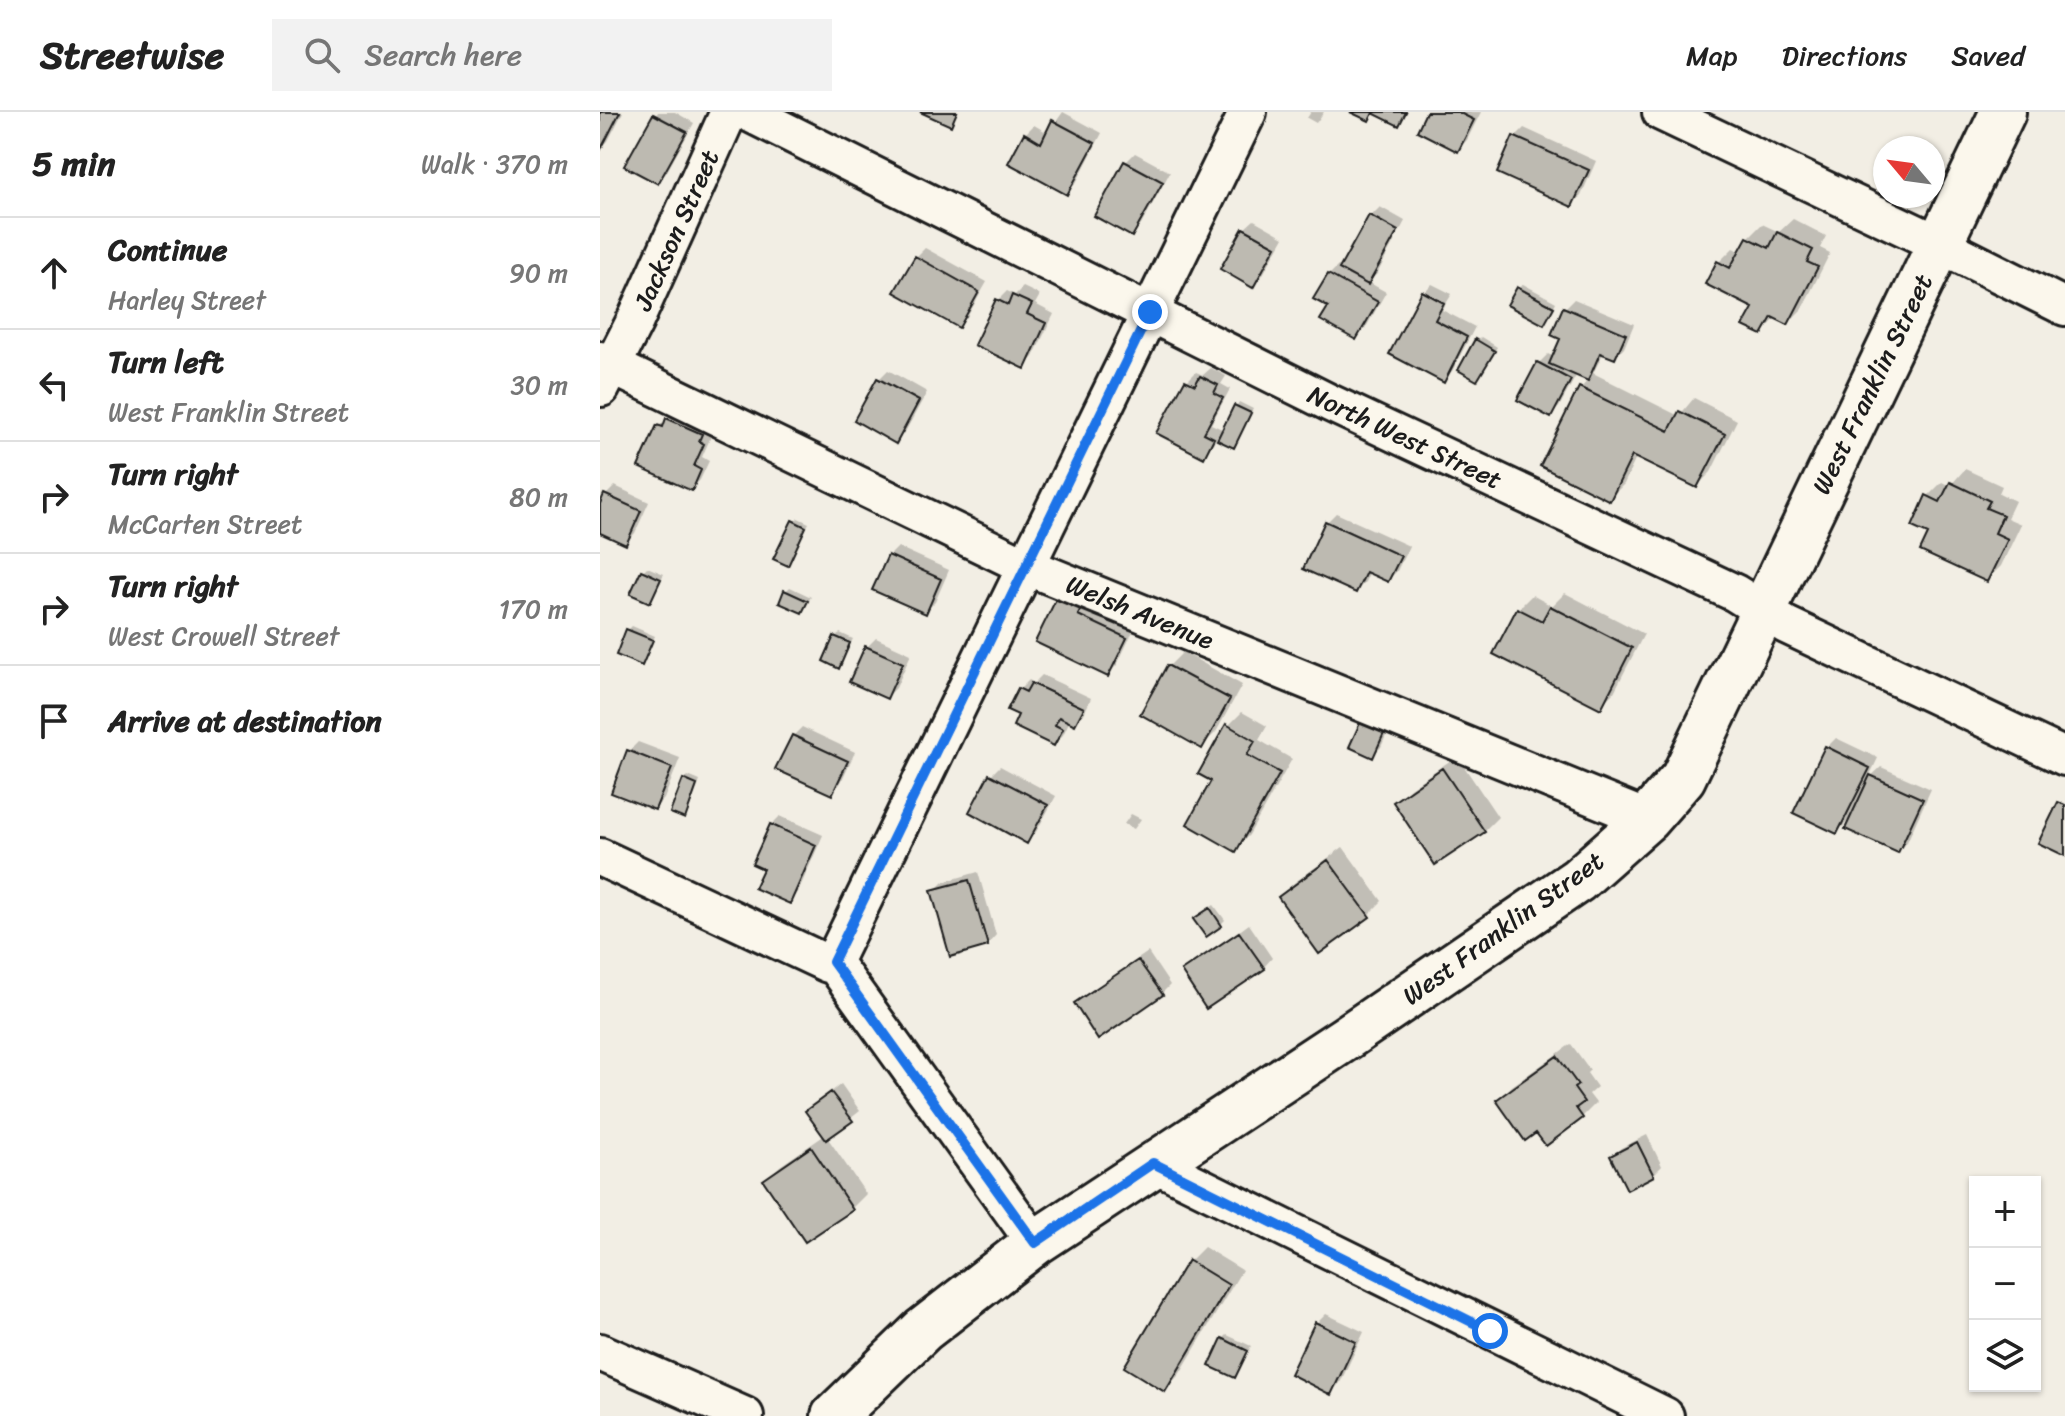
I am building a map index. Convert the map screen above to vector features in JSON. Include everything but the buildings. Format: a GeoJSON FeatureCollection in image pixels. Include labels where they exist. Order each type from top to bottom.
{"type":"FeatureCollection","features":[{"type":"Feature","properties":{"kind":"main road","name":"West Franklin Street"},"geometry":{"type":"LineString","coordinates":[[834,1416],[923,1330],[1035,1243],[1346,1038],[1578,880],[1647,819],[1683,778],[2003,112]]}},
{"type":"Feature","properties":{"kind":"street","name":"Jackson Street"},"geometry":{"type":"LineString","coordinates":[[604,372],[729,112]]}},
{"type":"Feature","properties":{"kind":"street","name":"North West Street"},"geometry":{"type":"LineString","coordinates":[[747,112],[1330,403],[1735,593],[1786,625],[2065,757]]}},
{"type":"Feature","properties":{"kind":"street"},"geometry":{"type":"LineString","coordinates":[[600,857],[828,964],[833,962],[1248,112]]}},
{"type":"Feature","properties":{"kind":"street"},"geometry":{"type":"LineString","coordinates":[[1661,112],[2065,307]]}},
{"type":"Feature","properties":{"kind":"street","name":"Welsh Avenue"},"geometry":{"type":"LineString","coordinates":[[604,372],[1026,566],[1647,819]]}},
{"type":"Feature","properties":{"kind":"street"},"geometry":{"type":"LineString","coordinates":[[833,962],[1035,1243]]}},
{"type":"Feature","properties":{"kind":"street"},"geometry":{"type":"LineString","coordinates":[[1153,1163],[1665,1416]]}},
{"type":"Feature","properties":{"kind":"street"},"geometry":{"type":"LineString","coordinates":[[600,1352],[745,1416]]}},
{"type":"Feature","properties":{"kind":"route"},"geometry":{"type":"LineString","coordinates":[[1150,312],[833,962],[1035,1243],[1153,1163],[1490,1331]]}}]}
